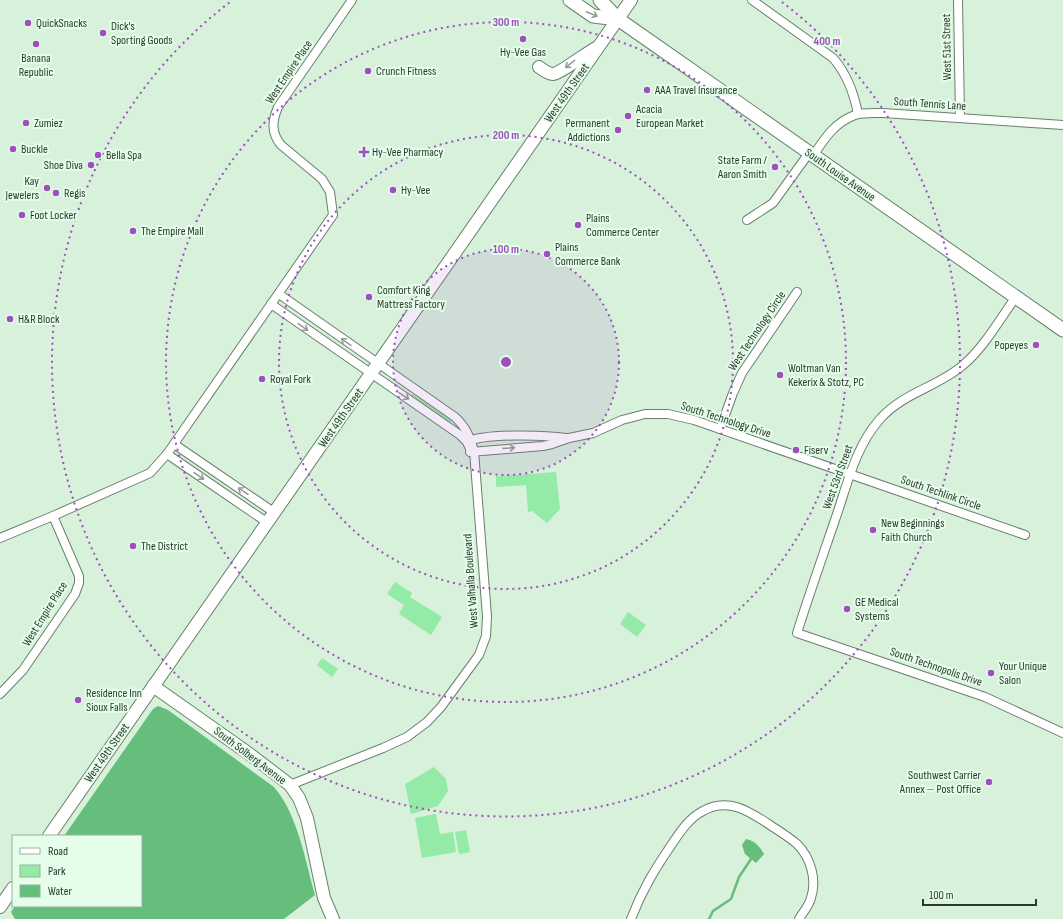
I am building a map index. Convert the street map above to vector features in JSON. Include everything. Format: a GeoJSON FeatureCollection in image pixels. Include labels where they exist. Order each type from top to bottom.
{"type":"FeatureCollection","features":[{"type":"Feature","properties":{"kind":"main road","name":"South Louise Avenue"},"geometry":{"type":"LineString","coordinates":[[570,0],[592,16],[618,19]]}},
{"type":"Feature","properties":{"kind":"main road","name":"South Louise Avenue"},"geometry":{"type":"LineString","coordinates":[[600,0],[618,19],[1063,330]]}},
{"type":"Feature","properties":{"kind":"main road","name":"West 49th Street"},"geometry":{"type":"LineString","coordinates":[[50,835],[632,0]]}},
{"type":"Feature","properties":{"kind":"main road"},"geometry":{"type":"LineString","coordinates":[[539,67],[550,74],[560,72],[572,62],[600,45]]}},
{"type":"Feature","properties":{"kind":"main road","name":"South Solberg Avenue"},"geometry":{"type":"LineString","coordinates":[[153,686],[248,752],[290,785],[299,798],[307,818],[324,898],[333,919]]}},
{"type":"Feature","properties":{"kind":"main road"},"geometry":{"type":"LineString","coordinates":[[0,907],[11,891]]}},
{"type":"Feature","properties":{"kind":"street","name":"West Empire Place"},"geometry":{"type":"LineString","coordinates":[[0,538],[54,516],[150,473],[167,454],[333,215],[330,192],[322,179],[281,145],[274,134],[273,120],[278,107],[352,0]]}},
{"type":"Feature","properties":{"kind":"street"},"geometry":{"type":"LineString","coordinates":[[752,0],[833,58],[841,67],[849,81],[856,102],[858,114]]}},
{"type":"Feature","properties":{"kind":"street","name":"West 51st Street"},"geometry":{"type":"LineString","coordinates":[[958,0],[960,118]]}},
{"type":"Feature","properties":{"kind":"street","name":"South Tennis Lane"},"geometry":{"type":"LineString","coordinates":[[747,220],[772,203],[828,133],[844,120],[858,114],[884,113],[1063,125]]}},
{"type":"Feature","properties":{"kind":"street","name":"West Technology Circle"},"geometry":{"type":"LineString","coordinates":[[720,429],[742,373],[798,292]]}},
{"type":"Feature","properties":{"kind":"street"},"geometry":{"type":"LineString","coordinates":[[279,294],[375,370],[469,441]]}},
{"type":"Feature","properties":{"kind":"street","name":"West 53rd Street"},"geometry":{"type":"LineString","coordinates":[[797,633],[850,474],[864,441],[880,420],[898,403],[950,374],[961,366],[980,347],[1016,297]]}},
{"type":"Feature","properties":{"kind":"street"},"geometry":{"type":"LineString","coordinates":[[271,304],[375,370]]}},
{"type":"Feature","properties":{"kind":"street","name":"West Valhalla Boulevard"},"geometry":{"type":"LineString","coordinates":[[290,785],[383,748],[407,737],[420,728],[441,707],[480,655],[486,636],[487,616],[473,454],[465,428],[455,417],[375,370]]}},
{"type":"Feature","properties":{"kind":"street","name":"South Technology Drive"},"geometry":{"type":"LineString","coordinates":[[473,454],[543,446],[592,433],[634,416],[668,414],[720,429],[850,474]]}},
{"type":"Feature","properties":{"kind":"street","name":"South Technology Drive"},"geometry":{"type":"LineString","coordinates":[[469,441],[490,438],[541,436],[569,438]]}},
{"type":"Feature","properties":{"kind":"street"},"geometry":{"type":"LineString","coordinates":[[174,444],[275,513]]}},
{"type":"Feature","properties":{"kind":"street"},"geometry":{"type":"LineString","coordinates":[[167,454],[268,523]]}},
{"type":"Feature","properties":{"kind":"street","name":"South Techlink Circle"},"geometry":{"type":"LineString","coordinates":[[850,474],[1025,535]]}},
{"type":"Feature","properties":{"kind":"street","name":"West Empire Place"},"geometry":{"type":"LineString","coordinates":[[0,694],[23,670],[75,594],[79,583],[79,576],[54,516]]}},
{"type":"Feature","properties":{"kind":"street","name":"South Technopolis Drive"},"geometry":{"type":"LineString","coordinates":[[797,633],[985,697],[1063,733]]}},
{"type":"Feature","properties":{"kind":"street"},"geometry":{"type":"LineString","coordinates":[[632,919],[639,897],[647,882],[689,821],[703,810],[721,805],[736,806],[751,812],[787,836],[802,850],[811,868],[814,884],[811,898],[799,919]]}},
{"type":"Feature","properties":{"kind":"green space"},"geometry":{"type":"Polygon","coordinates":[[[412,394],[452,419],[451,423],[410,397],[412,394]]]}},
{"type":"Feature","properties":{"kind":"green space"},"geometry":{"type":"Polygon","coordinates":[[[556,472],[560,509],[547,523],[532,511],[528,512],[526,485],[496,487],[496,476],[556,472]]]}},
{"type":"Feature","properties":{"kind":"green space"},"geometry":{"type":"Polygon","coordinates":[[[395,582],[412,593],[410,597],[442,617],[431,635],[399,614],[404,605],[387,594],[395,582]]]}},
{"type":"Feature","properties":{"kind":"green space"},"geometry":{"type":"Polygon","coordinates":[[[628,612],[646,625],[637,637],[620,624],[628,612]]]}},
{"type":"Feature","properties":{"kind":"green space"},"geometry":{"type":"Polygon","coordinates":[[[322,658],[338,669],[332,677],[317,665],[322,658]]]}},
{"type":"Feature","properties":{"kind":"green space"},"geometry":{"type":"Polygon","coordinates":[[[434,767],[446,779],[448,791],[438,806],[411,814],[405,784],[434,767]]]}},
{"type":"Feature","properties":{"kind":"green space"},"geometry":{"type":"Polygon","coordinates":[[[436,814],[440,834],[453,832],[456,852],[422,858],[415,818],[436,814]]]}},
{"type":"Feature","properties":{"kind":"green space"},"geometry":{"type":"Polygon","coordinates":[[[466,830],[470,852],[459,854],[455,832],[466,830]]]}},
{"type":"Feature","properties":{"kind":"water"},"geometry":{"type":"Polygon","coordinates":[[[158,706],[168,710],[274,787],[282,798],[295,824],[315,895],[284,919],[15,919],[11,912],[14,907],[142,907],[142,835],[65,835],[153,709],[158,706]]]}},
{"type":"Feature","properties":{"kind":"water"},"geometry":{"type":"Polygon","coordinates":[[[746,839],[756,844],[764,854],[756,863],[745,854],[742,845],[746,839]]]}},
{"type":"Feature","properties":{"kind":"waterway"},"geometry":{"type":"LineString","coordinates":[[709,919],[713,911],[731,899],[739,877],[751,859]]}},
{"type":"Feature","properties":{"kind":"place","name":"QuickSnacks"},"geometry":{"type":"Point","coordinates":[28,23]}},
{"type":"Feature","properties":{"kind":"place","name":"Dick's Sporting Goods"},"geometry":{"type":"Point","coordinates":[103,33]}},
{"type":"Feature","properties":{"kind":"place","name":"Hy-Vee Gas"},"geometry":{"type":"Point","coordinates":[523,39]}},
{"type":"Feature","properties":{"kind":"place","name":"Banana Republic"},"geometry":{"type":"Point","coordinates":[36,44]}},
{"type":"Feature","properties":{"kind":"place","name":"Crunch Fitness"},"geometry":{"type":"Point","coordinates":[368,71]}},
{"type":"Feature","properties":{"kind":"place","name":"AAA Travel Insurance"},"geometry":{"type":"Point","coordinates":[647,90]}},
{"type":"Feature","properties":{"kind":"place","name":"Acacia European Market"},"geometry":{"type":"Point","coordinates":[628,116]}},
{"type":"Feature","properties":{"kind":"place","name":"Zumiez"},"geometry":{"type":"Point","coordinates":[26,123]}},
{"type":"Feature","properties":{"kind":"place","name":"Permanent Addictions"},"geometry":{"type":"Point","coordinates":[618,130]}},
{"type":"Feature","properties":{"kind":"place","name":"Buckle"},"geometry":{"type":"Point","coordinates":[13,149]}},
{"type":"Feature","properties":{"kind":"place","name":"Hy-Vee Pharmacy"},"geometry":{"type":"Point","coordinates":[364,152]}},
{"type":"Feature","properties":{"kind":"place","name":"Bella Spa"},"geometry":{"type":"Point","coordinates":[98,155]}},
{"type":"Feature","properties":{"kind":"place","name":"Shoe Diva"},"geometry":{"type":"Point","coordinates":[91,165]}},
{"type":"Feature","properties":{"kind":"place","name":"State Farm / Aaron Smith"},"geometry":{"type":"Point","coordinates":[775,167]}},
{"type":"Feature","properties":{"kind":"place","name":"Kay Jewelers"},"geometry":{"type":"Point","coordinates":[47,188]}},
{"type":"Feature","properties":{"kind":"place","name":"Hy-Vee"},"geometry":{"type":"Point","coordinates":[393,190]}},
{"type":"Feature","properties":{"kind":"place","name":"Regis"},"geometry":{"type":"Point","coordinates":[56,193]}},
{"type":"Feature","properties":{"kind":"place","name":"Foot Locker"},"geometry":{"type":"Point","coordinates":[22,215]}},
{"type":"Feature","properties":{"kind":"place","name":"Plains Commerce Center"},"geometry":{"type":"Point","coordinates":[578,225]}},
{"type":"Feature","properties":{"kind":"place","name":"The Empire Mall"},"geometry":{"type":"Point","coordinates":[133,231]}},
{"type":"Feature","properties":{"kind":"place","name":"Plains Commerce Bank"},"geometry":{"type":"Point","coordinates":[547,254]}},
{"type":"Feature","properties":{"kind":"place","name":"Comfort King Mattress Factory"},"geometry":{"type":"Point","coordinates":[369,297]}},
{"type":"Feature","properties":{"kind":"place","name":"H&R Block"},"geometry":{"type":"Point","coordinates":[10,319]}},
{"type":"Feature","properties":{"kind":"place","name":"Popeyes"},"geometry":{"type":"Point","coordinates":[1036,345]}},
{"type":"Feature","properties":{"kind":"place","name":"Woltman Van Kekerix & Stotz, PC"},"geometry":{"type":"Point","coordinates":[780,375]}},
{"type":"Feature","properties":{"kind":"place","name":"Royal Fork"},"geometry":{"type":"Point","coordinates":[262,379]}},
{"type":"Feature","properties":{"kind":"place","name":"Fiserv"},"geometry":{"type":"Point","coordinates":[796,450]}},
{"type":"Feature","properties":{"kind":"place","name":"New Beginnings Faith Church"},"geometry":{"type":"Point","coordinates":[873,530]}},
{"type":"Feature","properties":{"kind":"place","name":"The District"},"geometry":{"type":"Point","coordinates":[133,546]}},
{"type":"Feature","properties":{"kind":"place","name":"GE Medical Systems"},"geometry":{"type":"Point","coordinates":[847,609]}},
{"type":"Feature","properties":{"kind":"place","name":"Your Unique Salon"},"geometry":{"type":"Point","coordinates":[991,673]}},
{"type":"Feature","properties":{"kind":"place","name":"Residence Inn Sioux Falls"},"geometry":{"type":"Point","coordinates":[78,700]}},
{"type":"Feature","properties":{"kind":"place","name":"Southwest Carrier Annex — Post Office"},"geometry":{"type":"Point","coordinates":[989,782]}}]}
